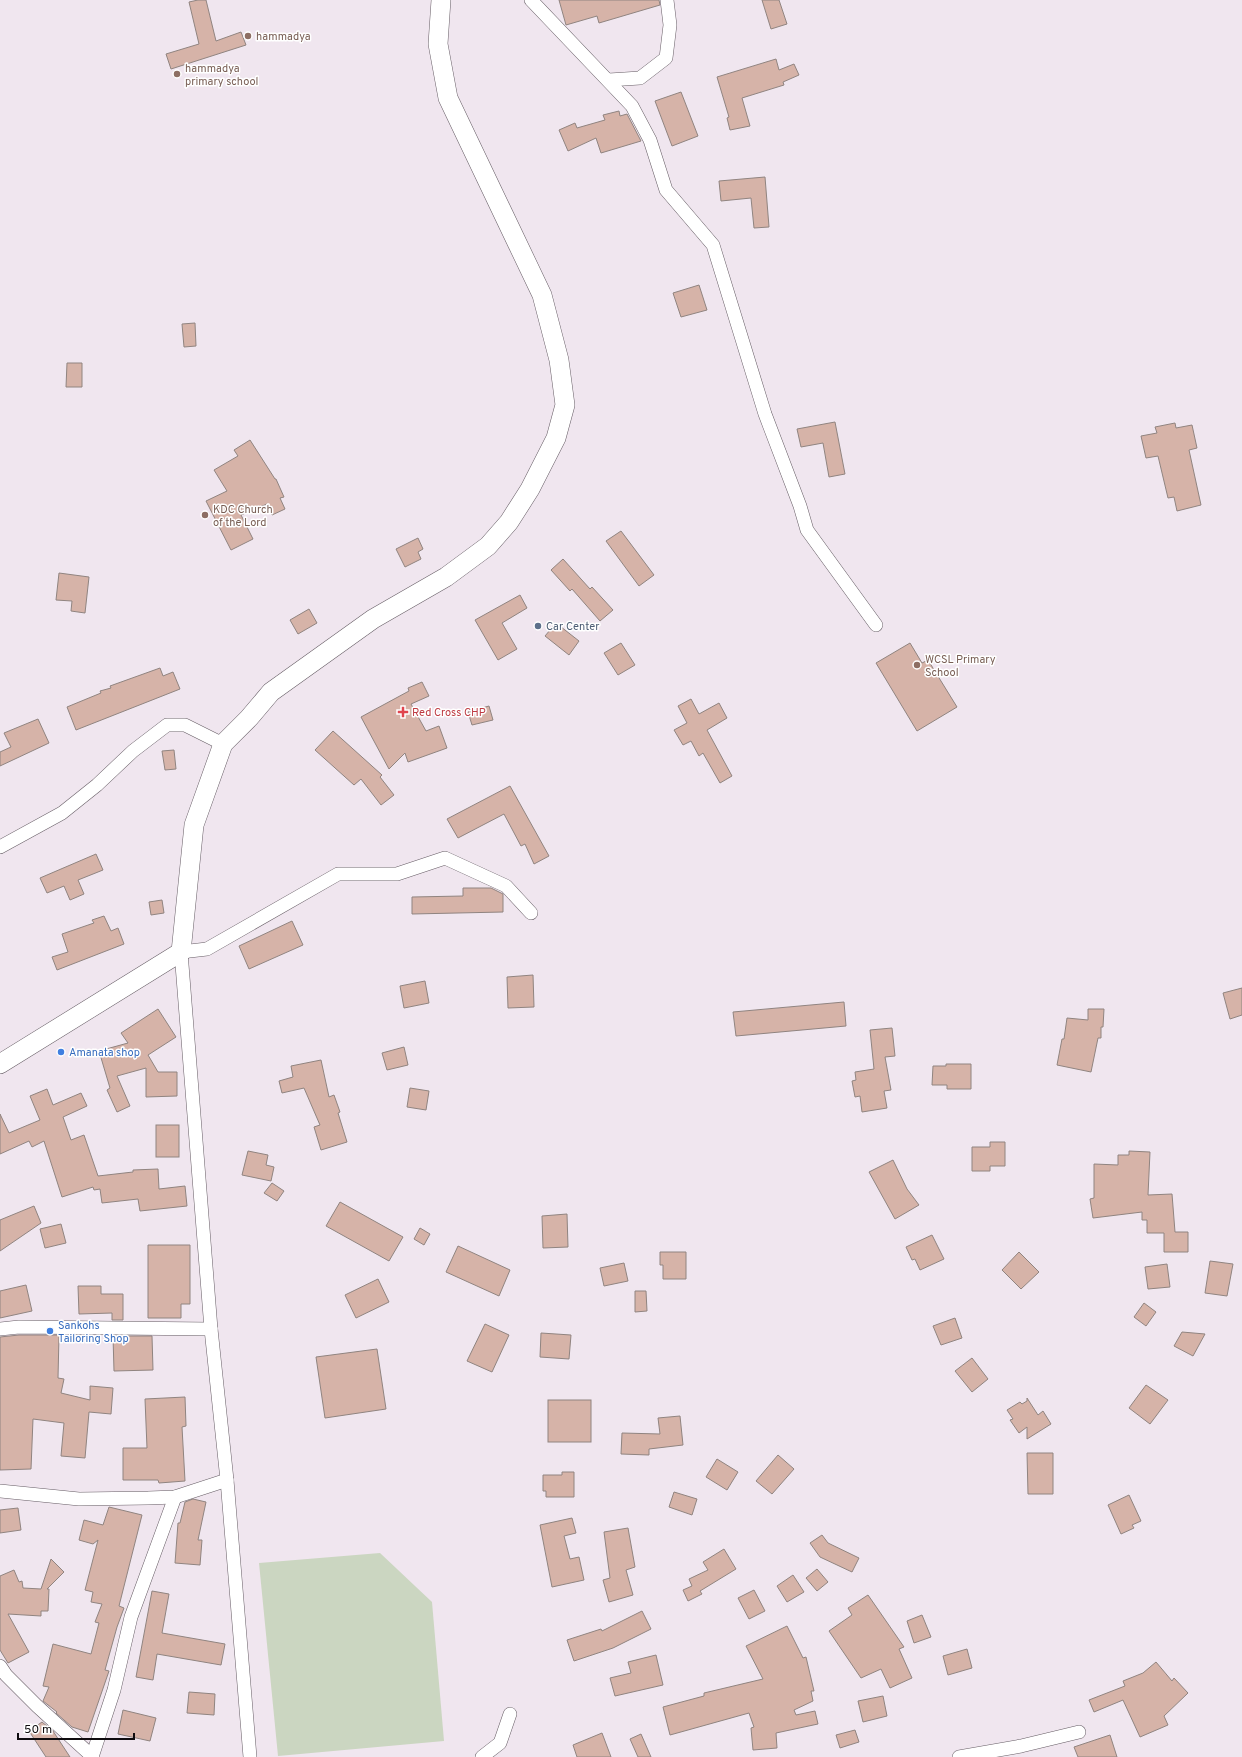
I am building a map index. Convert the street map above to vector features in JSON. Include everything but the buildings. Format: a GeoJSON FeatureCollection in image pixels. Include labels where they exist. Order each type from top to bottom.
{"type":"FeatureCollection","features":[{"type":"Feature","properties":{"kind":"main road"},"geometry":{"type":"LineString","coordinates":[[0,1064],[181,952],[194,825],[224,744],[271,692],[373,619],[446,577],[488,546],[509,522],[530,489],[556,438],[565,405],[558,360],[542,295],[448,98],[438,44],[442,0]]}},
{"type":"Feature","properties":{"kind":"street"},"geometry":{"type":"LineString","coordinates":[[531,0],[609,80],[632,106],[650,140],[666,190],[713,246],[765,414],[800,506],[807,530],[876,625]]}},
{"type":"Feature","properties":{"kind":"street"},"geometry":{"type":"LineString","coordinates":[[609,80],[640,78],[666,58],[670,25],[667,0]]}},
{"type":"Feature","properties":{"kind":"street"},"geometry":{"type":"LineString","coordinates":[[0,847],[62,813],[97,785],[133,751],[166,725],[185,725],[224,744]]}},
{"type":"Feature","properties":{"kind":"street"},"geometry":{"type":"LineString","coordinates":[[250,1757],[227,1480],[212,1329],[181,952],[207,949],[338,874],[397,874],[445,858],[506,886],[531,913]]}},
{"type":"Feature","properties":{"kind":"street"},"geometry":{"type":"LineString","coordinates":[[0,1329],[19,1327],[212,1329]]}},
{"type":"Feature","properties":{"kind":"street"},"geometry":{"type":"LineString","coordinates":[[0,1491],[79,1499],[175,1497],[227,1480]]}},
{"type":"Feature","properties":{"kind":"street"},"geometry":{"type":"LineString","coordinates":[[0,1666],[6,1675],[37,1706],[93,1757],[114,1690],[131,1617],[175,1497]]}},
{"type":"Feature","properties":{"kind":"street"},"geometry":{"type":"LineString","coordinates":[[482,1757],[500,1743],[510,1714]]}},
{"type":"Feature","properties":{"kind":"street"},"geometry":{"type":"LineString","coordinates":[[959,1757],[1021,1746],[1079,1732]]}},
{"type":"Feature","properties":{"kind":"green space"},"geometry":{"type":"Polygon","coordinates":[[[380,1553],[432,1602],[444,1741],[278,1756],[259,1563],[380,1553]]]}},
{"type":"Feature","properties":{"kind":"place","name":"hammadya"},"geometry":{"type":"Point","coordinates":[248,36]}},
{"type":"Feature","properties":{"kind":"place","name":"hammadya primary school"},"geometry":{"type":"Point","coordinates":[177,74]}},
{"type":"Feature","properties":{"kind":"place","name":"KDC Church of the Lord"},"geometry":{"type":"Point","coordinates":[205,515]}},
{"type":"Feature","properties":{"kind":"place","name":"Car Center"},"geometry":{"type":"Point","coordinates":[538,626]}},
{"type":"Feature","properties":{"kind":"place","name":"WCSL Primary School"},"geometry":{"type":"Point","coordinates":[917,665]}},
{"type":"Feature","properties":{"kind":"place","name":"Red Cross CHP"},"geometry":{"type":"Point","coordinates":[403,712]}},
{"type":"Feature","properties":{"kind":"place","name":"Amanata shop"},"geometry":{"type":"Point","coordinates":[61,1052]}},
{"type":"Feature","properties":{"kind":"place","name":"Sankohs Tailoring Shop"},"geometry":{"type":"Point","coordinates":[50,1331]}}]}
